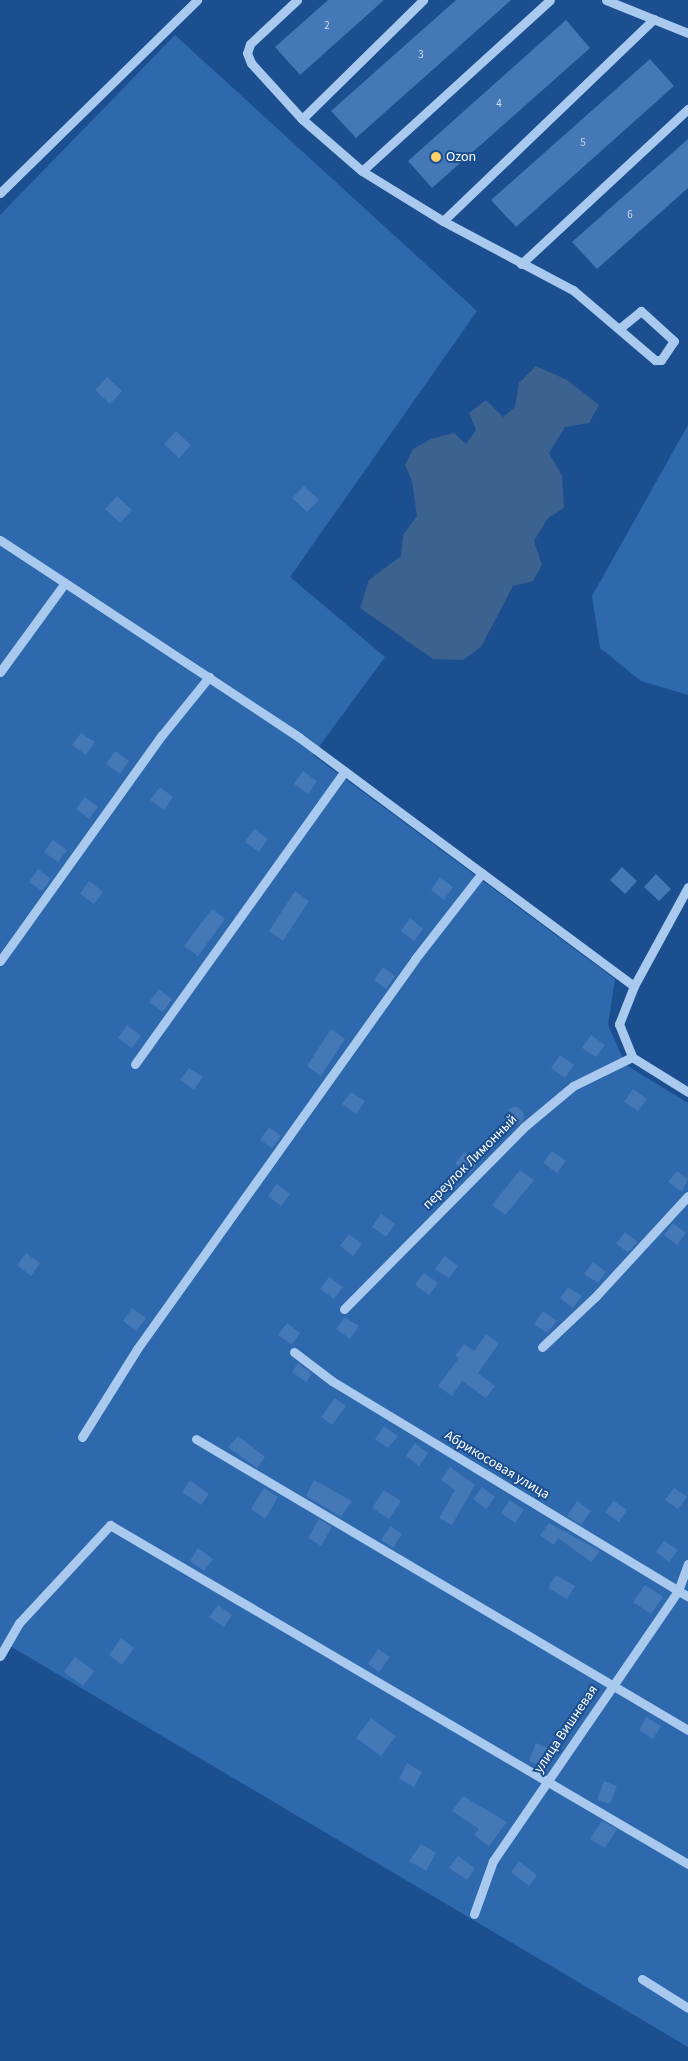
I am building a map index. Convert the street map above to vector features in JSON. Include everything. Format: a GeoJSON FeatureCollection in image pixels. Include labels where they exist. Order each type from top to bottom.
{"type":"FeatureCollection","features":[{"type":"Feature","properties":{"kind":"street"},"geometry":{"type":"LineString","coordinates":[[0,194],[197,0]]}},
{"type":"Feature","properties":{"kind":"street"},"geometry":{"type":"LineString","coordinates":[[296,0],[250,44],[247,53],[251,63],[302,119],[362,171],[443,221],[573,290],[658,361],[674,341],[641,311],[620,328]]}},
{"type":"Feature","properties":{"kind":"street"},"geometry":{"type":"LineString","coordinates":[[302,119],[423,0]]}},
{"type":"Feature","properties":{"kind":"street"},"geometry":{"type":"LineString","coordinates":[[362,171],[550,0]]}},
{"type":"Feature","properties":{"kind":"street"},"geometry":{"type":"LineString","coordinates":[[606,0],[688,33]]}},
{"type":"Feature","properties":{"kind":"street"},"geometry":{"type":"LineString","coordinates":[[443,221],[654,19]]}},
{"type":"Feature","properties":{"kind":"street"},"geometry":{"type":"LineString","coordinates":[[522,264],[688,109]]}},
{"type":"Feature","properties":{"kind":"street"},"geometry":{"type":"LineString","coordinates":[[0,540],[209,677],[345,771],[634,986]]}},
{"type":"Feature","properties":{"kind":"street"},"geometry":{"type":"LineString","coordinates":[[0,672],[65,583]]}},
{"type":"Feature","properties":{"kind":"street"},"geometry":{"type":"LineString","coordinates":[[0,961],[162,735],[209,677]]}},
{"type":"Feature","properties":{"kind":"street"},"geometry":{"type":"LineString","coordinates":[[135,1064],[345,771]]}},
{"type":"Feature","properties":{"kind":"street"},"geometry":{"type":"LineString","coordinates":[[82,1437],[142,1342],[415,959],[482,873]]}},
{"type":"Feature","properties":{"kind":"street"},"geometry":{"type":"LineString","coordinates":[[688,887],[634,986],[619,1024],[632,1057],[688,1092]]}},
{"type":"Feature","properties":{"kind":"street","name":"переулок Лимонный"},"geometry":{"type":"LineString","coordinates":[[344,1309],[524,1127],[573,1086],[632,1057]]}},
{"type":"Feature","properties":{"kind":"street"},"geometry":{"type":"LineString","coordinates":[[542,1347],[596,1296],[688,1196]]}},
{"type":"Feature","properties":{"kind":"street","name":"Абрикосовая улица"},"geometry":{"type":"LineString","coordinates":[[294,1352],[332,1381],[688,1597]]}},
{"type":"Feature","properties":{"kind":"street"},"geometry":{"type":"LineString","coordinates":[[196,1439],[688,1730]]}},
{"type":"Feature","properties":{"kind":"street"},"geometry":{"type":"LineString","coordinates":[[0,1656],[19,1623],[110,1525],[548,1780],[688,1864]]}},
{"type":"Feature","properties":{"kind":"street","name":"улица Вишневая"},"geometry":{"type":"LineString","coordinates":[[474,1914],[493,1861],[678,1591],[688,1564]]}},
{"type":"Feature","properties":{"kind":"street"},"geometry":{"type":"LineString","coordinates":[[642,1979],[688,2008]]}},
{"type":"Feature","properties":{"kind":"shaded area"},"geometry":{"type":"Polygon","coordinates":[[[175,35],[477,311],[290,577],[385,657],[313,755],[615,979],[608,1025],[626,1065],[688,1103],[688,2047],[10,1646],[0,1656],[0,215],[175,35]]]}},
{"type":"Feature","properties":{"kind":"shaded area"},"geometry":{"type":"Polygon","coordinates":[[[536,366],[567,380],[599,405],[589,423],[565,427],[549,453],[562,476],[564,508],[548,518],[534,541],[542,565],[533,581],[513,586],[481,647],[463,660],[433,659],[360,608],[369,580],[401,556],[403,535],[417,516],[412,481],[405,465],[413,449],[431,439],[454,433],[466,444],[476,430],[469,413],[486,400],[503,417],[515,407],[519,383],[536,366]]]}},
{"type":"Feature","properties":{"kind":"shaded area"},"geometry":{"type":"Polygon","coordinates":[[[688,425],[688,695],[641,681],[600,648],[592,596],[688,425]]]}},
{"type":"Feature","properties":{"kind":"building"},"geometry":{"type":"Polygon","coordinates":[[[328,0],[384,0],[300,75],[275,47],[328,0]]]}},
{"type":"Feature","properties":{"kind":"building"},"geometry":{"type":"Polygon","coordinates":[[[456,0],[511,0],[356,138],[331,111],[456,0]]]}},
{"type":"Feature","properties":{"kind":"building"},"geometry":{"type":"Polygon","coordinates":[[[566,20],[590,48],[432,188],[408,161],[566,20]]]}},
{"type":"Feature","properties":{"kind":"building"},"geometry":{"type":"Polygon","coordinates":[[[650,59],[674,86],[516,227],[491,200],[650,59]]]}},
{"type":"Feature","properties":{"kind":"building"},"geometry":{"type":"Polygon","coordinates":[[[688,139],[688,188],[597,269],[572,242],[688,139]]]}},
{"type":"Feature","properties":{"kind":"building"},"geometry":{"type":"Polygon","coordinates":[[[107,377],[122,391],[110,404],[95,390],[107,377]]]}},
{"type":"Feature","properties":{"kind":"building"},"geometry":{"type":"Polygon","coordinates":[[[176,431],[191,445],[179,458],[164,444],[176,431]]]}},
{"type":"Feature","properties":{"kind":"building"},"geometry":{"type":"Polygon","coordinates":[[[304,486],[319,500],[307,512],[292,498],[304,486]]]}},
{"type":"Feature","properties":{"kind":"building"},"geometry":{"type":"Polygon","coordinates":[[[117,496],[132,510],[120,523],[105,509],[117,496]]]}},
{"type":"Feature","properties":{"kind":"building"},"geometry":{"type":"Polygon","coordinates":[[[81,733],[95,742],[86,755],[72,745],[81,733]]]}},
{"type":"Feature","properties":{"kind":"building"},"geometry":{"type":"Polygon","coordinates":[[[115,751],[129,761],[120,774],[106,764],[115,751]]]}},
{"type":"Feature","properties":{"kind":"building"},"geometry":{"type":"Polygon","coordinates":[[[303,771],[317,781],[308,794],[294,784],[303,771]]]}},
{"type":"Feature","properties":{"kind":"building"},"geometry":{"type":"Polygon","coordinates":[[[160,787],[173,797],[164,810],[150,800],[160,787]]]}},
{"type":"Feature","properties":{"kind":"building"},"geometry":{"type":"Polygon","coordinates":[[[85,797],[98,807],[89,819],[76,809],[85,797]]]}},
{"type":"Feature","properties":{"kind":"building"},"geometry":{"type":"Polygon","coordinates":[[[254,829],[268,839],[259,852],[245,842],[254,829]]]}},
{"type":"Feature","properties":{"kind":"building"},"geometry":{"type":"Polygon","coordinates":[[[53,840],[67,850],[58,862],[44,852],[53,840]]]}},
{"type":"Feature","properties":{"kind":"building"},"geometry":{"type":"Polygon","coordinates":[[[622,867],[637,881],[625,894],[610,880],[622,867]]]}},
{"type":"Feature","properties":{"kind":"building"},"geometry":{"type":"Polygon","coordinates":[[[38,869],[51,879],[42,891],[29,882],[38,869]]]}},
{"type":"Feature","properties":{"kind":"building"},"geometry":{"type":"Polygon","coordinates":[[[656,874],[671,889],[659,901],[644,887],[656,874]]]}},
{"type":"Feature","properties":{"kind":"building"},"geometry":{"type":"Polygon","coordinates":[[[440,877],[453,887],[444,900],[431,890],[440,877]]]}},
{"type":"Feature","properties":{"kind":"building"},"geometry":{"type":"Polygon","coordinates":[[[89,881],[103,892],[94,904],[80,894],[89,881]]]}},
{"type":"Feature","properties":{"kind":"building"},"geometry":{"type":"Polygon","coordinates":[[[295,891],[309,901],[283,941],[269,931],[295,891]]]}},
{"type":"Feature","properties":{"kind":"building"},"geometry":{"type":"Polygon","coordinates":[[[212,909],[225,919],[198,956],[184,946],[212,909]]]}},
{"type":"Feature","properties":{"kind":"building"},"geometry":{"type":"Polygon","coordinates":[[[410,918],[423,929],[414,941],[401,931],[410,918]]]}},
{"type":"Feature","properties":{"kind":"building"},"geometry":{"type":"Polygon","coordinates":[[[383,967],[395,976],[386,989],[374,980],[383,967]]]}},
{"type":"Feature","properties":{"kind":"building"},"geometry":{"type":"Polygon","coordinates":[[[159,989],[172,999],[163,1012],[149,1002],[159,989]]]}},
{"type":"Feature","properties":{"kind":"building"},"geometry":{"type":"Polygon","coordinates":[[[127,1025],[141,1036],[132,1048],[118,1038],[127,1025]]]}},
{"type":"Feature","properties":{"kind":"building"},"geometry":{"type":"Polygon","coordinates":[[[331,1029],[345,1039],[321,1076],[307,1066],[331,1029]]]}},
{"type":"Feature","properties":{"kind":"building"},"geometry":{"type":"Polygon","coordinates":[[[591,1035],[605,1045],[596,1057],[582,1048],[591,1035]]]}},
{"type":"Feature","properties":{"kind":"building"},"geometry":{"type":"Polygon","coordinates":[[[560,1055],[574,1065],[565,1078],[551,1068],[560,1055]]]}},
{"type":"Feature","properties":{"kind":"building"},"geometry":{"type":"Polygon","coordinates":[[[189,1068],[203,1077],[194,1090],[180,1080],[189,1068]]]}},
{"type":"Feature","properties":{"kind":"building"},"geometry":{"type":"Polygon","coordinates":[[[633,1089],[647,1099],[638,1111],[624,1102],[633,1089]]]}},
{"type":"Feature","properties":{"kind":"building"},"geometry":{"type":"Polygon","coordinates":[[[351,1092],[365,1101],[356,1114],[342,1104],[351,1092]]]}},
{"type":"Feature","properties":{"kind":"building"},"geometry":{"type":"Polygon","coordinates":[[[515,1107],[521,1110],[524,1116],[521,1122],[515,1125],[509,1122],[506,1116],[509,1110],[515,1107]]]}},
{"type":"Feature","properties":{"kind":"building"},"geometry":{"type":"Polygon","coordinates":[[[269,1127],[281,1136],[272,1148],[260,1140],[269,1127]]]}},
{"type":"Feature","properties":{"kind":"building"},"geometry":{"type":"Polygon","coordinates":[[[552,1151],[566,1161],[557,1173],[543,1163],[552,1151]]]}},
{"type":"Feature","properties":{"kind":"building"},"geometry":{"type":"Polygon","coordinates":[[[464,1152],[478,1162],[469,1174],[455,1164],[464,1152]]]}},
{"type":"Feature","properties":{"kind":"building"},"geometry":{"type":"Polygon","coordinates":[[[520,1170],[534,1180],[505,1215],[492,1205],[520,1170]]]}},
{"type":"Feature","properties":{"kind":"building"},"geometry":{"type":"Polygon","coordinates":[[[677,1171],[688,1179],[682,1192],[668,1182],[677,1171]]]}},
{"type":"Feature","properties":{"kind":"building"},"geometry":{"type":"Polygon","coordinates":[[[277,1184],[290,1194],[281,1206],[268,1196],[277,1184]]]}},
{"type":"Feature","properties":{"kind":"building"},"geometry":{"type":"Polygon","coordinates":[[[381,1214],[395,1224],[386,1237],[372,1227],[381,1214]]]}},
{"type":"Feature","properties":{"kind":"building"},"geometry":{"type":"Polygon","coordinates":[[[673,1223],[686,1233],[677,1245],[664,1235],[673,1223]]]}},
{"type":"Feature","properties":{"kind":"building"},"geometry":{"type":"Polygon","coordinates":[[[625,1232],[638,1242],[628,1252],[616,1244],[625,1232]]]}},
{"type":"Feature","properties":{"kind":"building"},"geometry":{"type":"Polygon","coordinates":[[[349,1234],[362,1244],[353,1256],[340,1246],[349,1234]]]}},
{"type":"Feature","properties":{"kind":"building"},"geometry":{"type":"Polygon","coordinates":[[[26,1253],[40,1263],[31,1276],[17,1265],[26,1253]]]}},
{"type":"Feature","properties":{"kind":"building"},"geometry":{"type":"Polygon","coordinates":[[[445,1256],[458,1266],[449,1278],[435,1269],[445,1256]]]}},
{"type":"Feature","properties":{"kind":"building"},"geometry":{"type":"Polygon","coordinates":[[[593,1262],[606,1272],[598,1283],[584,1274],[593,1262]]]}},
{"type":"Feature","properties":{"kind":"building"},"geometry":{"type":"Polygon","coordinates":[[[424,1273],[438,1283],[429,1295],[415,1285],[424,1273]]]}},
{"type":"Feature","properties":{"kind":"building"},"geometry":{"type":"Polygon","coordinates":[[[329,1277],[343,1287],[334,1299],[320,1289],[329,1277]]]}},
{"type":"Feature","properties":{"kind":"building"},"geometry":{"type":"Polygon","coordinates":[[[568,1287],[582,1296],[573,1308],[560,1298],[568,1287]]]}},
{"type":"Feature","properties":{"kind":"building"},"geometry":{"type":"Polygon","coordinates":[[[132,1308],[146,1318],[136,1331],[123,1321],[132,1308]]]}},
{"type":"Feature","properties":{"kind":"building"},"geometry":{"type":"Polygon","coordinates":[[[543,1311],[557,1321],[547,1333],[534,1324],[543,1311]]]}},
{"type":"Feature","properties":{"kind":"building"},"geometry":{"type":"Polygon","coordinates":[[[345,1317],[359,1326],[350,1339],[336,1329],[345,1317]]]}},
{"type":"Feature","properties":{"kind":"building"},"geometry":{"type":"Polygon","coordinates":[[[287,1323],[300,1333],[292,1345],[278,1335],[287,1323]]]}},
{"type":"Feature","properties":{"kind":"building"},"geometry":{"type":"Polygon","coordinates":[[[486,1334],[499,1343],[478,1373],[495,1386],[486,1398],[462,1381],[452,1396],[438,1386],[459,1358],[455,1356],[464,1344],[474,1351],[486,1334]]]}},
{"type":"Feature","properties":{"kind":"building"},"geometry":{"type":"Polygon","coordinates":[[[298,1363],[312,1374],[306,1382],[292,1372],[298,1363]]]}},
{"type":"Feature","properties":{"kind":"building"},"geometry":{"type":"Polygon","coordinates":[[[335,1398],[346,1406],[332,1425],[321,1417],[335,1398]]]}},
{"type":"Feature","properties":{"kind":"building"},"geometry":{"type":"Polygon","coordinates":[[[384,1426],[398,1436],[388,1448],[375,1439],[384,1426]]]}},
{"type":"Feature","properties":{"kind":"building"},"geometry":{"type":"Polygon","coordinates":[[[238,1436],[265,1457],[257,1468],[228,1447],[238,1436]]]}},
{"type":"Feature","properties":{"kind":"building"},"geometry":{"type":"Polygon","coordinates":[[[415,1443],[428,1453],[419,1466],[406,1456],[415,1443]]]}},
{"type":"Feature","properties":{"kind":"building"},"geometry":{"type":"Polygon","coordinates":[[[450,1467],[475,1485],[452,1525],[439,1518],[455,1490],[441,1480],[450,1467]]]}},
{"type":"Feature","properties":{"kind":"building"},"geometry":{"type":"Polygon","coordinates":[[[190,1480],[209,1494],[201,1505],[182,1492],[190,1480]]]}},
{"type":"Feature","properties":{"kind":"building"},"geometry":{"type":"Polygon","coordinates":[[[314,1480],[352,1501],[341,1517],[306,1496],[314,1480]]]}},
{"type":"Feature","properties":{"kind":"building"},"geometry":{"type":"Polygon","coordinates":[[[482,1487],[495,1497],[486,1509],[473,1499],[482,1487]]]}},
{"type":"Feature","properties":{"kind":"building"},"geometry":{"type":"Polygon","coordinates":[[[264,1488],[278,1497],[265,1519],[251,1509],[264,1488]]]}},
{"type":"Feature","properties":{"kind":"building"},"geometry":{"type":"Polygon","coordinates":[[[674,1488],[687,1497],[678,1509],[665,1500],[674,1488]]]}},
{"type":"Feature","properties":{"kind":"building"},"geometry":{"type":"Polygon","coordinates":[[[384,1490],[401,1501],[389,1519],[372,1508],[384,1490]]]}},
{"type":"Feature","properties":{"kind":"building"},"geometry":{"type":"Polygon","coordinates":[[[510,1500],[524,1510],[515,1523],[501,1513],[510,1500]]]}},
{"type":"Feature","properties":{"kind":"building"},"geometry":{"type":"Polygon","coordinates":[[[577,1501],[591,1511],[581,1525],[567,1516],[577,1501]]]}},
{"type":"Feature","properties":{"kind":"building"},"geometry":{"type":"Polygon","coordinates":[[[614,1501],[627,1510],[619,1522],[605,1512],[614,1501]]]}},
{"type":"Feature","properties":{"kind":"building"},"geometry":{"type":"Polygon","coordinates":[[[319,1519],[332,1527],[321,1546],[308,1538],[319,1519]]]}},
{"type":"Feature","properties":{"kind":"building"},"geometry":{"type":"Polygon","coordinates":[[[549,1523],[600,1551],[591,1562],[558,1538],[554,1545],[540,1535],[549,1523]]]}},
{"type":"Feature","properties":{"kind":"building"},"geometry":{"type":"Polygon","coordinates":[[[390,1526],[402,1534],[393,1548],[381,1540],[390,1526]]]}},
{"type":"Feature","properties":{"kind":"building"},"geometry":{"type":"Polygon","coordinates":[[[664,1541],[678,1550],[669,1562],[656,1552],[664,1541]]]}},
{"type":"Feature","properties":{"kind":"building"},"geometry":{"type":"Polygon","coordinates":[[[198,1548],[213,1559],[204,1571],[190,1561],[198,1548]]]}},
{"type":"Feature","properties":{"kind":"building"},"geometry":{"type":"Polygon","coordinates":[[[556,1575],[575,1586],[567,1599],[548,1588],[556,1575]]]}},
{"type":"Feature","properties":{"kind":"building"},"geometry":{"type":"Polygon","coordinates":[[[645,1585],[663,1597],[651,1614],[633,1602],[645,1585]]]}},
{"type":"Feature","properties":{"kind":"building"},"geometry":{"type":"Polygon","coordinates":[[[218,1605],[232,1615],[224,1627],[209,1617],[218,1605]]]}},
{"type":"Feature","properties":{"kind":"building"},"geometry":{"type":"Polygon","coordinates":[[[121,1638],[134,1648],[122,1665],[109,1655],[121,1638]]]}},
{"type":"Feature","properties":{"kind":"building"},"geometry":{"type":"Polygon","coordinates":[[[378,1649],[390,1657],[379,1672],[368,1664],[378,1649]]]}},
{"type":"Feature","properties":{"kind":"building"},"geometry":{"type":"Polygon","coordinates":[[[75,1657],[94,1671],[83,1686],[64,1672],[75,1657]]]}},
{"type":"Feature","properties":{"kind":"building"},"geometry":{"type":"Polygon","coordinates":[[[646,1717],[661,1726],[653,1739],[639,1730],[646,1717]]]}},
{"type":"Feature","properties":{"kind":"building"},"geometry":{"type":"Polygon","coordinates":[[[371,1718],[396,1736],[381,1756],[356,1738],[371,1718]]]}},
{"type":"Feature","properties":{"kind":"building"},"geometry":{"type":"Polygon","coordinates":[[[536,1743],[549,1749],[542,1767],[529,1761],[536,1743]]]}},
{"type":"Feature","properties":{"kind":"building"},"geometry":{"type":"Polygon","coordinates":[[[407,1763],[422,1772],[414,1787],[399,1779],[407,1763]]]}},
{"type":"Feature","properties":{"kind":"building"},"geometry":{"type":"Polygon","coordinates":[[[604,1781],[617,1786],[610,1804],[597,1800],[604,1781]]]}},
{"type":"Feature","properties":{"kind":"building"},"geometry":{"type":"Polygon","coordinates":[[[463,1796],[507,1822],[489,1846],[474,1835],[479,1829],[452,1811],[463,1796]]]}},
{"type":"Feature","properties":{"kind":"building"},"geometry":{"type":"Polygon","coordinates":[[[602,1821],[617,1829],[605,1848],[590,1839],[602,1821]]]}},
{"type":"Feature","properties":{"kind":"building"},"geometry":{"type":"Polygon","coordinates":[[[421,1844],[436,1853],[426,1871],[409,1861],[421,1844]]]}},
{"type":"Feature","properties":{"kind":"building"},"geometry":{"type":"Polygon","coordinates":[[[458,1856],[475,1868],[467,1880],[449,1868],[458,1856]]]}},
{"type":"Feature","properties":{"kind":"building"},"geometry":{"type":"Polygon","coordinates":[[[519,1861],[537,1875],[529,1886],[511,1872],[519,1861]]]}},
{"type":"Feature","properties":{"kind":"place","name":"Ozon"},"geometry":{"type":"Point","coordinates":[436,157]}}]}
